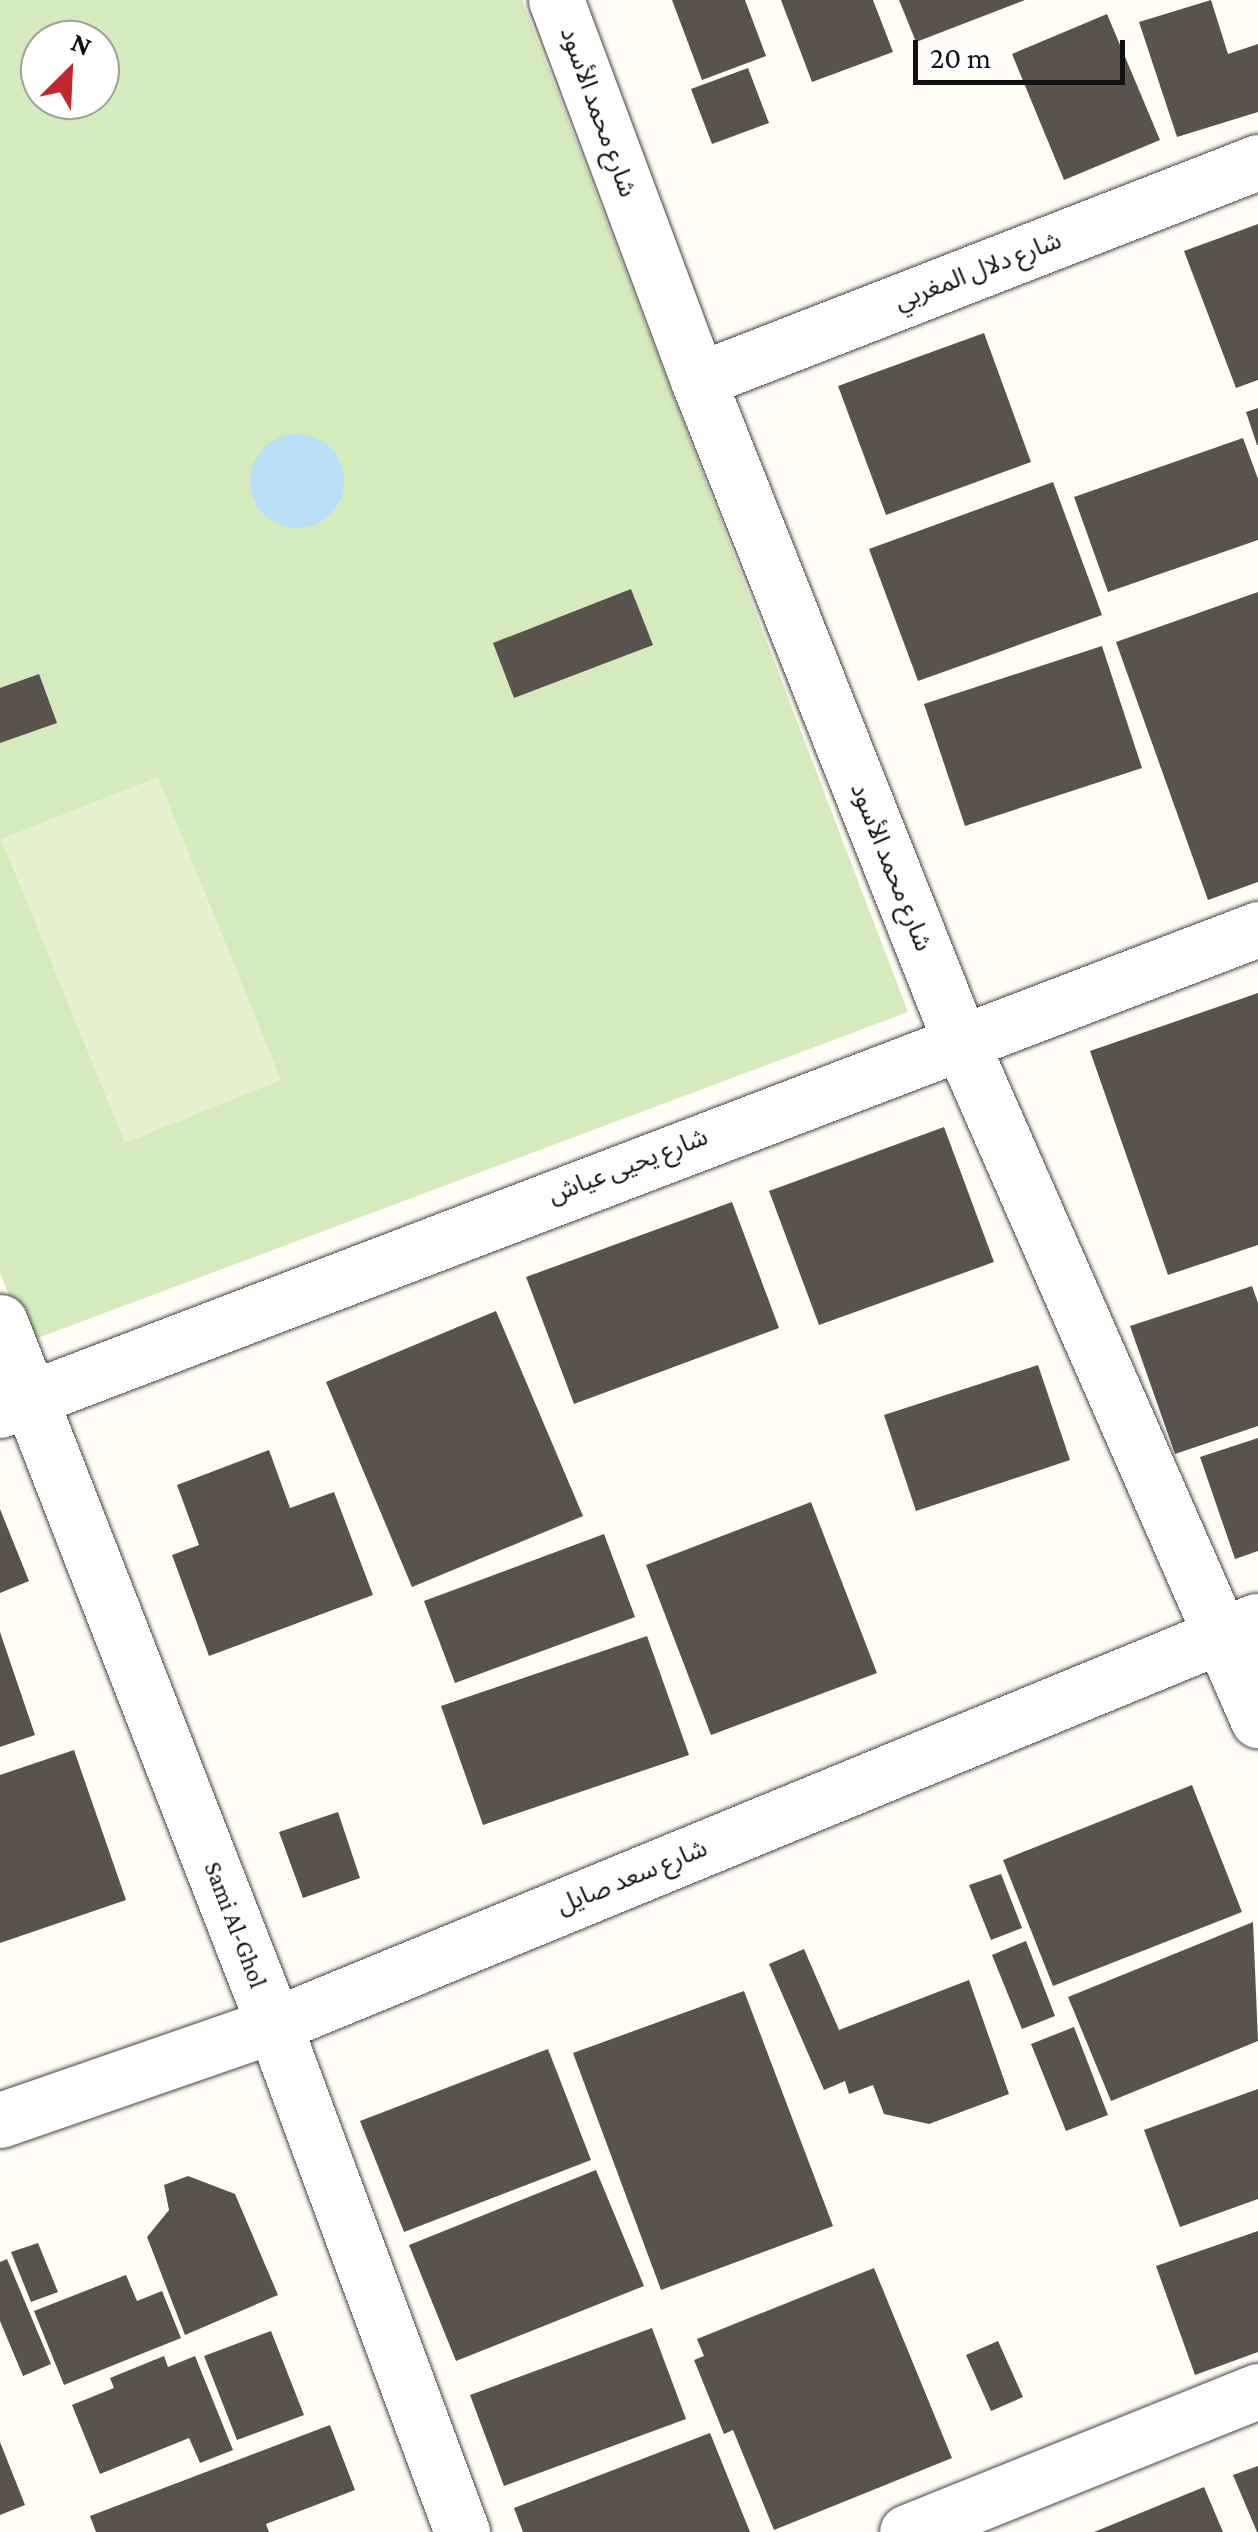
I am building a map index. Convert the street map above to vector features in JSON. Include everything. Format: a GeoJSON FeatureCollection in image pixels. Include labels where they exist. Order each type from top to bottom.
{"type":"FeatureCollection","features":[{"type":"Feature","properties":{"kind":"street","name":"شارع محمد الأسود"},"geometry":{"type":"LineString","coordinates":[[556,0],[698,380],[959,1038],[1240,1627],[1258,1720]]}},
{"type":"Feature","properties":{"kind":"street","name":"شارع دلال المغربي"},"geometry":{"type":"LineString","coordinates":[[698,380],[1258,162]]}},
{"type":"Feature","properties":{"kind":"street","name":"شارع يحيى عياش"},"geometry":{"type":"LineString","coordinates":[[16,1403],[959,1038],[1258,928]]}},
{"type":"Feature","properties":{"kind":"street","name":"Sami Al-Ghol"},"geometry":{"type":"LineString","coordinates":[[0,1322],[16,1403],[274,2025],[462,2532]]}},
{"type":"Feature","properties":{"kind":"street","name":"شارع سعد صايل"},"geometry":{"type":"LineString","coordinates":[[0,2120],[274,2025],[1240,1627]]}},
{"type":"Feature","properties":{"kind":"street"},"geometry":{"type":"LineString","coordinates":[[907,2532],[1258,2391]]}},
{"type":"Feature","properties":{"kind":"green space"},"geometry":{"type":"Polygon","coordinates":[[[0,0],[522,0],[908,1012],[27,1342],[0,1272],[0,0]]]}},
{"type":"Feature","properties":{"kind":"green space"},"geometry":{"type":"Polygon","coordinates":[[[158,777],[281,1080],[125,1143],[1,839],[158,777]]]}},
{"type":"Feature","properties":{"kind":"water"},"geometry":{"type":"Polygon","coordinates":[[[297,434],[315,438],[330,448],[340,463],[344,481],[340,499],[330,514],[315,524],[297,528],[279,524],[264,514],[254,499],[250,481],[254,463],[264,448],[279,438],[297,434]]]}},
{"type":"Feature","properties":{"kind":"building"},"geometry":{"type":"Polygon","coordinates":[[[672,0],[745,0],[766,56],[702,80],[672,0]]]}},
{"type":"Feature","properties":{"kind":"building"},"geometry":{"type":"Polygon","coordinates":[[[781,0],[873,0],[893,52],[812,82],[781,0]]]}},
{"type":"Feature","properties":{"kind":"building"},"geometry":{"type":"Polygon","coordinates":[[[899,0],[1025,0],[916,42],[899,0]]]}},
{"type":"Feature","properties":{"kind":"building"},"geometry":{"type":"Polygon","coordinates":[[[1211,0],[1228,54],[1258,44],[1258,112],[1177,137],[1139,22],[1211,0]]]}},
{"type":"Feature","properties":{"kind":"building"},"geometry":{"type":"Polygon","coordinates":[[[1107,14],[1160,140],[1064,180],[1012,54],[1107,14]]]}},
{"type":"Feature","properties":{"kind":"building"},"geometry":{"type":"Polygon","coordinates":[[[748,68],[769,123],[712,144],[691,89],[748,68]]]}},
{"type":"Feature","properties":{"kind":"building"},"geometry":{"type":"Polygon","coordinates":[[[1258,224],[1258,380],[1236,388],[1184,251],[1258,224]]]}},
{"type":"Feature","properties":{"kind":"building"},"geometry":{"type":"Polygon","coordinates":[[[984,333],[1031,462],[886,515],[838,386],[984,333]]]}},
{"type":"Feature","properties":{"kind":"building"},"geometry":{"type":"Polygon","coordinates":[[[1258,408],[1258,445],[1257,445],[1246,412],[1258,408]]]}},
{"type":"Feature","properties":{"kind":"building"},"geometry":{"type":"Polygon","coordinates":[[[1243,438],[1258,479],[1258,540],[1108,592],[1074,497],[1243,438]]]}},
{"type":"Feature","properties":{"kind":"building"},"geometry":{"type":"Polygon","coordinates":[[[1053,482],[1102,615],[918,681],[869,549],[1053,482]]]}},
{"type":"Feature","properties":{"kind":"building"},"geometry":{"type":"Polygon","coordinates":[[[631,589],[653,645],[514,698],[493,643],[631,589]]]}},
{"type":"Feature","properties":{"kind":"building"},"geometry":{"type":"Polygon","coordinates":[[[1258,592],[1258,882],[1208,900],[1116,642],[1258,592]]]}},
{"type":"Feature","properties":{"kind":"building"},"geometry":{"type":"Polygon","coordinates":[[[1102,646],[1142,768],[965,826],[924,704],[1102,646]]]}},
{"type":"Feature","properties":{"kind":"building"},"geometry":{"type":"Polygon","coordinates":[[[39,674],[57,723],[0,743],[0,688],[39,674]]]}},
{"type":"Feature","properties":{"kind":"building"},"geometry":{"type":"Polygon","coordinates":[[[1258,993],[1258,1245],[1168,1275],[1090,1051],[1258,993]]]}},
{"type":"Feature","properties":{"kind":"building"},"geometry":{"type":"Polygon","coordinates":[[[944,1127],[994,1262],[819,1325],[769,1191],[944,1127]]]}},
{"type":"Feature","properties":{"kind":"building"},"geometry":{"type":"Polygon","coordinates":[[[732,1202],[779,1328],[574,1404],[526,1277],[732,1202]]]}},
{"type":"Feature","properties":{"kind":"building"},"geometry":{"type":"Polygon","coordinates":[[[1252,1286],[1258,1303],[1258,1426],[1175,1454],[1130,1326],[1252,1286]]]}},
{"type":"Feature","properties":{"kind":"building"},"geometry":{"type":"Polygon","coordinates":[[[496,1311],[583,1516],[412,1587],[326,1382],[496,1311]]]}},
{"type":"Feature","properties":{"kind":"building"},"geometry":{"type":"Polygon","coordinates":[[[1038,1365],[1070,1460],[916,1511],[884,1415],[1038,1365]]]}},
{"type":"Feature","properties":{"kind":"building"},"geometry":{"type":"Polygon","coordinates":[[[1258,1438],[1258,1551],[1235,1559],[1200,1457],[1258,1438]]]}},
{"type":"Feature","properties":{"kind":"building"},"geometry":{"type":"Polygon","coordinates":[[[269,1450],[290,1508],[334,1492],[373,1595],[209,1656],[172,1555],[199,1545],[177,1485],[269,1450]]]}},
{"type":"Feature","properties":{"kind":"building"},"geometry":{"type":"Polygon","coordinates":[[[811,1502],[877,1673],[711,1735],[646,1565],[811,1502]]]}},
{"type":"Feature","properties":{"kind":"building"},"geometry":{"type":"Polygon","coordinates":[[[0,1509],[29,1581],[0,1593],[0,1509]]]}},
{"type":"Feature","properties":{"kind":"building"},"geometry":{"type":"Polygon","coordinates":[[[604,1534],[635,1617],[455,1683],[424,1601],[604,1534]]]}},
{"type":"Feature","properties":{"kind":"building"},"geometry":{"type":"Polygon","coordinates":[[[0,1632],[35,1735],[0,1747],[0,1632]]]}},
{"type":"Feature","properties":{"kind":"building"},"geometry":{"type":"Polygon","coordinates":[[[647,1636],[689,1755],[483,1825],[441,1706],[647,1636]]]}},
{"type":"Feature","properties":{"kind":"building"},"geometry":{"type":"Polygon","coordinates":[[[74,1750],[126,1900],[0,1943],[0,1775],[74,1750]]]}},
{"type":"Feature","properties":{"kind":"building"},"geometry":{"type":"Polygon","coordinates":[[[1192,1785],[1242,1912],[1053,1986],[1003,1860],[1192,1785]]]}},
{"type":"Feature","properties":{"kind":"building"},"geometry":{"type":"Polygon","coordinates":[[[338,1812],[360,1878],[303,1898],[279,1832],[338,1812]]]}},
{"type":"Feature","properties":{"kind":"building"},"geometry":{"type":"Polygon","coordinates":[[[1001,1874],[1022,1928],[991,1940],[969,1885],[1001,1874]]]}},
{"type":"Feature","properties":{"kind":"building"},"geometry":{"type":"Polygon","coordinates":[[[1253,1922],[1258,2041],[1111,2101],[1068,1997],[1253,1922]]]}},
{"type":"Feature","properties":{"kind":"building"},"geometry":{"type":"Polygon","coordinates":[[[1026,1941],[1055,2016],[1022,2029],[992,1955],[1026,1941]]]}},
{"type":"Feature","properties":{"kind":"building"},"geometry":{"type":"Polygon","coordinates":[[[804,1949],[839,2030],[969,1980],[1009,2094],[929,2124],[884,2114],[873,2085],[849,2094],[845,2081],[824,2090],[769,1964],[804,1949]]]}},
{"type":"Feature","properties":{"kind":"building"},"geometry":{"type":"Polygon","coordinates":[[[744,1991],[833,2226],[661,2290],[573,2053],[744,1991]]]}},
{"type":"Feature","properties":{"kind":"building"},"geometry":{"type":"Polygon","coordinates":[[[1074,2027],[1108,2115],[1066,2131],[1031,2044],[1074,2027]]]}},
{"type":"Feature","properties":{"kind":"building"},"geometry":{"type":"Polygon","coordinates":[[[548,2049],[591,2160],[404,2232],[360,2121],[548,2049]]]}},
{"type":"Feature","properties":{"kind":"building"},"geometry":{"type":"Polygon","coordinates":[[[1258,2089],[1258,2199],[1180,2227],[1144,2130],[1258,2089]]]}},
{"type":"Feature","properties":{"kind":"building"},"geometry":{"type":"Polygon","coordinates":[[[596,2170],[644,2286],[456,2361],[409,2245],[596,2170]]]}},
{"type":"Feature","properties":{"kind":"building"},"geometry":{"type":"Polygon","coordinates":[[[188,2176],[235,2194],[278,2295],[185,2335],[147,2237],[169,2210],[164,2185],[188,2176]]]}},
{"type":"Feature","properties":{"kind":"building"},"geometry":{"type":"Polygon","coordinates":[[[1258,2231],[1258,2352],[1195,2375],[1156,2266],[1258,2231]]]}},
{"type":"Feature","properties":{"kind":"building"},"geometry":{"type":"Polygon","coordinates":[[[38,2243],[58,2292],[31,2302],[11,2252],[38,2243]]]}},
{"type":"Feature","properties":{"kind":"building"},"geometry":{"type":"Polygon","coordinates":[[[7,2259],[51,2364],[23,2376],[0,2321],[0,2262],[7,2259]]]}},
{"type":"Feature","properties":{"kind":"building"},"geometry":{"type":"Polygon","coordinates":[[[874,2268],[952,2458],[774,2530],[733,2430],[724,2434],[694,2360],[704,2356],[697,2339],[874,2268]]]}},
{"type":"Feature","properties":{"kind":"building"},"geometry":{"type":"Polygon","coordinates":[[[126,2275],[137,2301],[162,2291],[181,2338],[64,2385],[34,2311],[126,2275]]]}},
{"type":"Feature","properties":{"kind":"building"},"geometry":{"type":"Polygon","coordinates":[[[652,2328],[686,2419],[504,2486],[470,2395],[652,2328]]]}},
{"type":"Feature","properties":{"kind":"building"},"geometry":{"type":"Polygon","coordinates":[[[271,2331],[304,2415],[237,2440],[204,2356],[271,2331]]]}},
{"type":"Feature","properties":{"kind":"building"},"geometry":{"type":"Polygon","coordinates":[[[998,2341],[1023,2397],[991,2411],[966,2355],[998,2341]]]}},
{"type":"Feature","properties":{"kind":"building"},"geometry":{"type":"Polygon","coordinates":[[[164,2356],[168,2367],[195,2356],[233,2450],[200,2463],[189,2438],[100,2474],[72,2405],[114,2388],[110,2378],[164,2356]]]}},
{"type":"Feature","properties":{"kind":"building"},"geometry":{"type":"Polygon","coordinates":[[[330,2425],[355,2490],[266,2524],[269,2532],[96,2532],[90,2516],[330,2425]]]}},
{"type":"Feature","properties":{"kind":"building"},"geometry":{"type":"Polygon","coordinates":[[[710,2433],[750,2532],[523,2532],[514,2508],[710,2433]]]}},
{"type":"Feature","properties":{"kind":"building"},"geometry":{"type":"Polygon","coordinates":[[[0,2442],[25,2505],[0,2515],[0,2442]]]}},
{"type":"Feature","properties":{"kind":"building"},"geometry":{"type":"Polygon","coordinates":[[[1258,2466],[1258,2532],[1257,2532],[1233,2475],[1258,2466]]]}},
{"type":"Feature","properties":{"kind":"building"},"geometry":{"type":"Polygon","coordinates":[[[1204,2487],[1223,2532],[1094,2532],[1204,2487]]]}}]}
